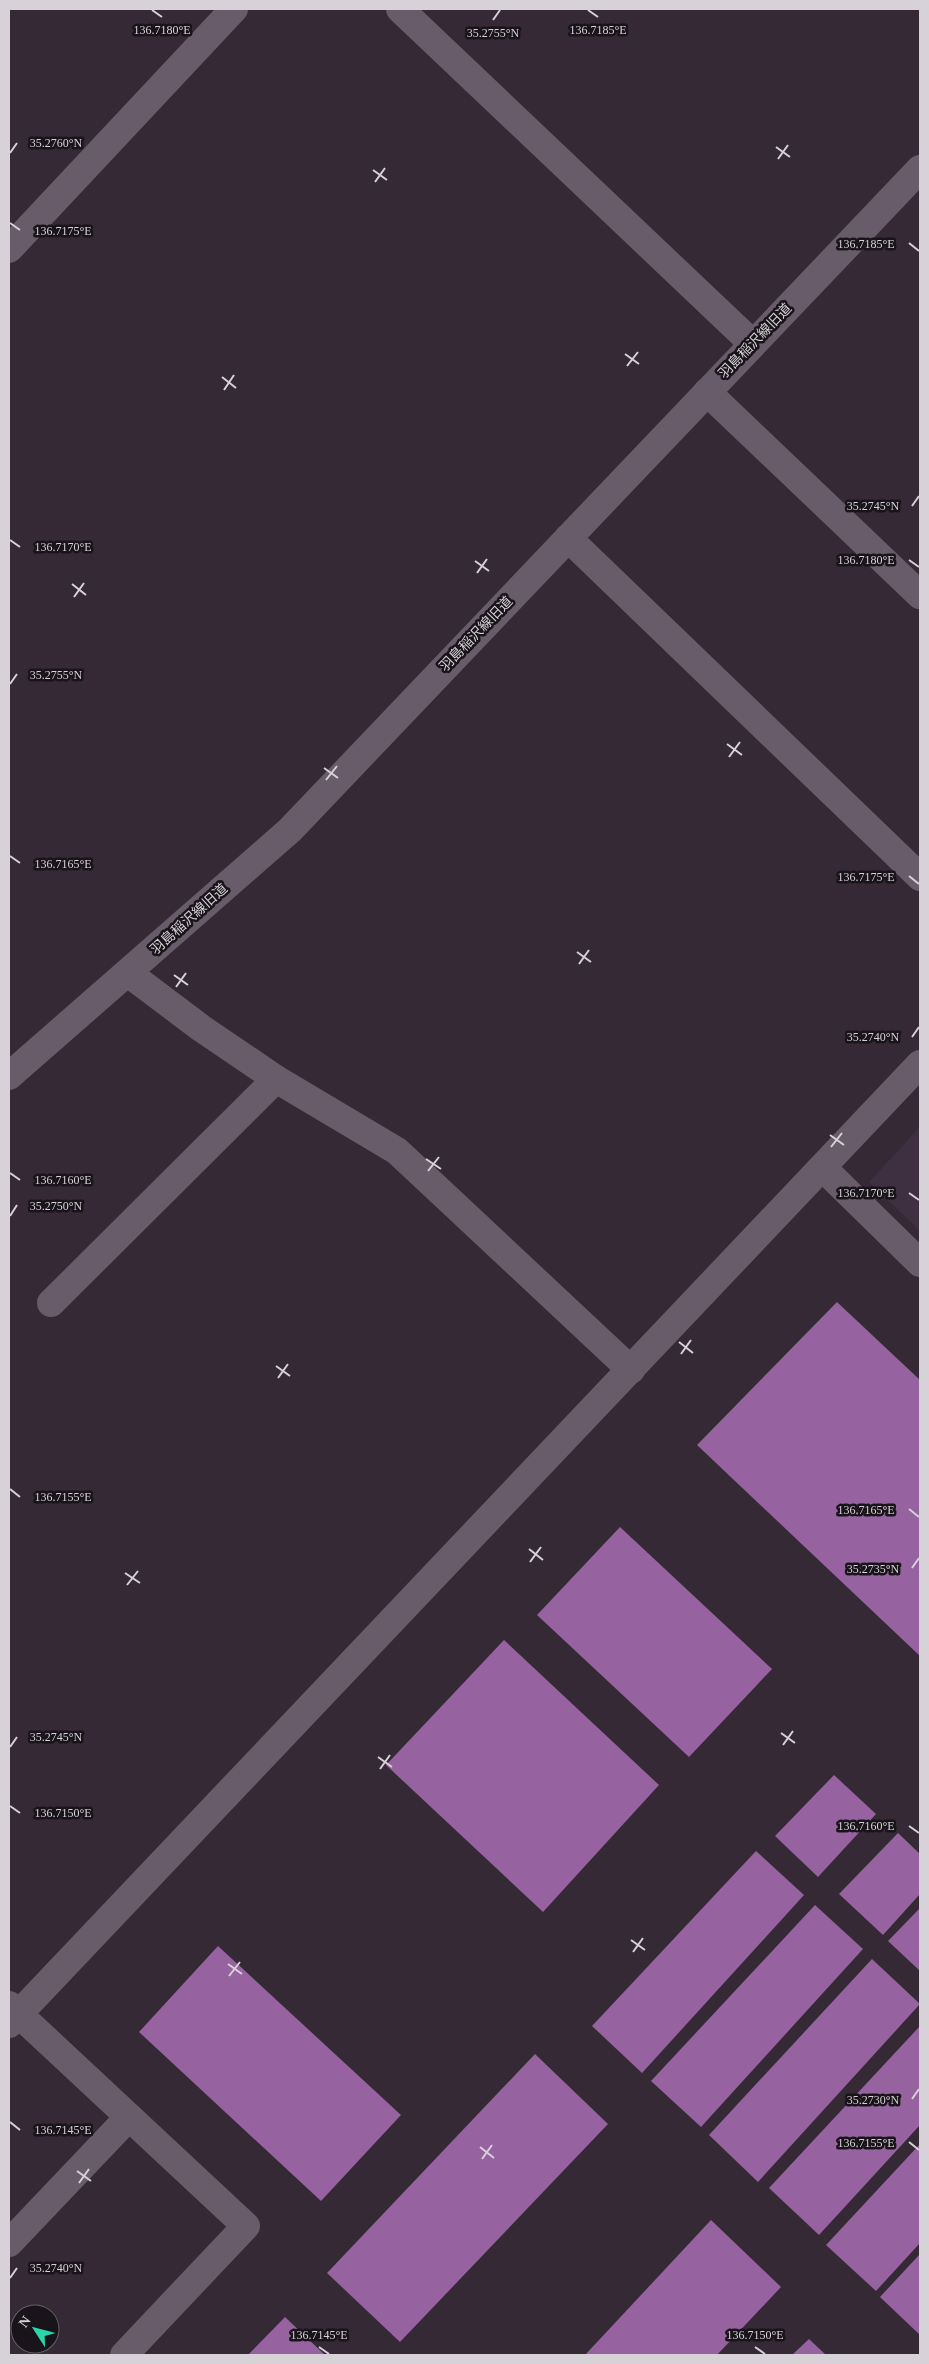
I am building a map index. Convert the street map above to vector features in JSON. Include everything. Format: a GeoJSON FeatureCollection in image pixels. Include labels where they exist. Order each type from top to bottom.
{"type":"FeatureCollection","features":[{"type":"Feature","properties":{"kind":"street"},"geometry":{"type":"LineString","coordinates":[[9,249],[234,9]]}},
{"type":"Feature","properties":{"kind":"street"},"geometry":{"type":"LineString","coordinates":[[400,9],[753,344]]}},
{"type":"Feature","properties":{"kind":"street","name":"羽島稲沢線旧道"},"geometry":{"type":"LineString","coordinates":[[9,1076],[290,830],[920,169]]}},
{"type":"Feature","properties":{"kind":"street"},"geometry":{"type":"LineString","coordinates":[[707,392],[920,595]]}},
{"type":"Feature","properties":{"kind":"street"},"geometry":{"type":"LineString","coordinates":[[568,538],[920,877]]}},
{"type":"Feature","properties":{"kind":"street"},"geometry":{"type":"LineString","coordinates":[[128,973],[201,1028],[276,1079],[397,1150],[630,1370]]}},
{"type":"Feature","properties":{"kind":"street"},"geometry":{"type":"LineString","coordinates":[[124,2355],[246,2226],[129,2117],[12,2014],[630,1370],[920,1064]]}},
{"type":"Feature","properties":{"kind":"street"},"geometry":{"type":"LineString","coordinates":[[51,1303],[276,1079]]}},
{"type":"Feature","properties":{"kind":"street"},"geometry":{"type":"LineString","coordinates":[[823,1168],[920,1263]]}},
{"type":"Feature","properties":{"kind":"street"},"geometry":{"type":"LineString","coordinates":[[9,2243],[129,2117]]}},
{"type":"Feature","properties":{"kind":"shaded area"},"geometry":{"type":"Polygon","coordinates":[[[920,1127],[920,1231],[869,1182],[920,1127]]]}},
{"type":"Feature","properties":{"kind":"shaded area"},"geometry":{"type":"Polygon","coordinates":[[[837,1302],[920,1380],[920,1656],[697,1445],[837,1302]]]}},
{"type":"Feature","properties":{"kind":"shaded area"},"geometry":{"type":"Polygon","coordinates":[[[620,1527],[772,1669],[689,1757],[537,1615],[620,1527]]]}},
{"type":"Feature","properties":{"kind":"shaded area"},"geometry":{"type":"Polygon","coordinates":[[[504,1640],[659,1785],[543,1912],[386,1765],[504,1640]]]}},
{"type":"Feature","properties":{"kind":"shaded area"},"geometry":{"type":"Polygon","coordinates":[[[834,1775],[876,1814],[818,1877],[775,1836],[834,1775]]]}},
{"type":"Feature","properties":{"kind":"shaded area"},"geometry":{"type":"Polygon","coordinates":[[[898,1833],[920,1854],[920,1894],[883,1935],[839,1894],[898,1833]]]}},
{"type":"Feature","properties":{"kind":"shaded area"},"geometry":{"type":"Polygon","coordinates":[[[756,1851],[804,1895],[642,2073],[592,2026],[756,1851]]]}},
{"type":"Feature","properties":{"kind":"shaded area"},"geometry":{"type":"Polygon","coordinates":[[[815,1905],[863,1949],[701,2127],[651,2081],[815,1905]]]}},
{"type":"Feature","properties":{"kind":"shaded area"},"geometry":{"type":"Polygon","coordinates":[[[920,1908],[920,1971],[888,1941],[920,1908]]]}},
{"type":"Feature","properties":{"kind":"shaded area"},"geometry":{"type":"Polygon","coordinates":[[[218,1946],[401,2115],[321,2201],[139,2032],[218,1946]]]}},
{"type":"Feature","properties":{"kind":"shaded area"},"geometry":{"type":"Polygon","coordinates":[[[872,1959],[920,2004],[758,2182],[709,2135],[872,1959]]]}},
{"type":"Feature","properties":{"kind":"shaded area"},"geometry":{"type":"Polygon","coordinates":[[[920,2026],[920,2125],[819,2235],[769,2188],[920,2026]]]}},
{"type":"Feature","properties":{"kind":"shaded area"},"geometry":{"type":"Polygon","coordinates":[[[535,2054],[608,2124],[400,2342],[327,2273],[535,2054]]]}},
{"type":"Feature","properties":{"kind":"shaded area"},"geometry":{"type":"Polygon","coordinates":[[[920,2144],[920,2243],[876,2291],[826,2245],[920,2144]]]}},
{"type":"Feature","properties":{"kind":"shaded area"},"geometry":{"type":"Polygon","coordinates":[[[711,2220],[781,2287],[717,2355],[585,2355],[711,2220]]]}},
{"type":"Feature","properties":{"kind":"shaded area"},"geometry":{"type":"Polygon","coordinates":[[[920,2254],[920,2335],[880,2297],[920,2254]]]}},
{"type":"Feature","properties":{"kind":"shaded area"},"geometry":{"type":"Polygon","coordinates":[[[285,2317],[325,2355],[248,2355],[285,2317]]]}},
{"type":"Feature","properties":{"kind":"shaded area"},"geometry":{"type":"Polygon","coordinates":[[[809,2339],[826,2355],[792,2355],[809,2339]]]}}]}
